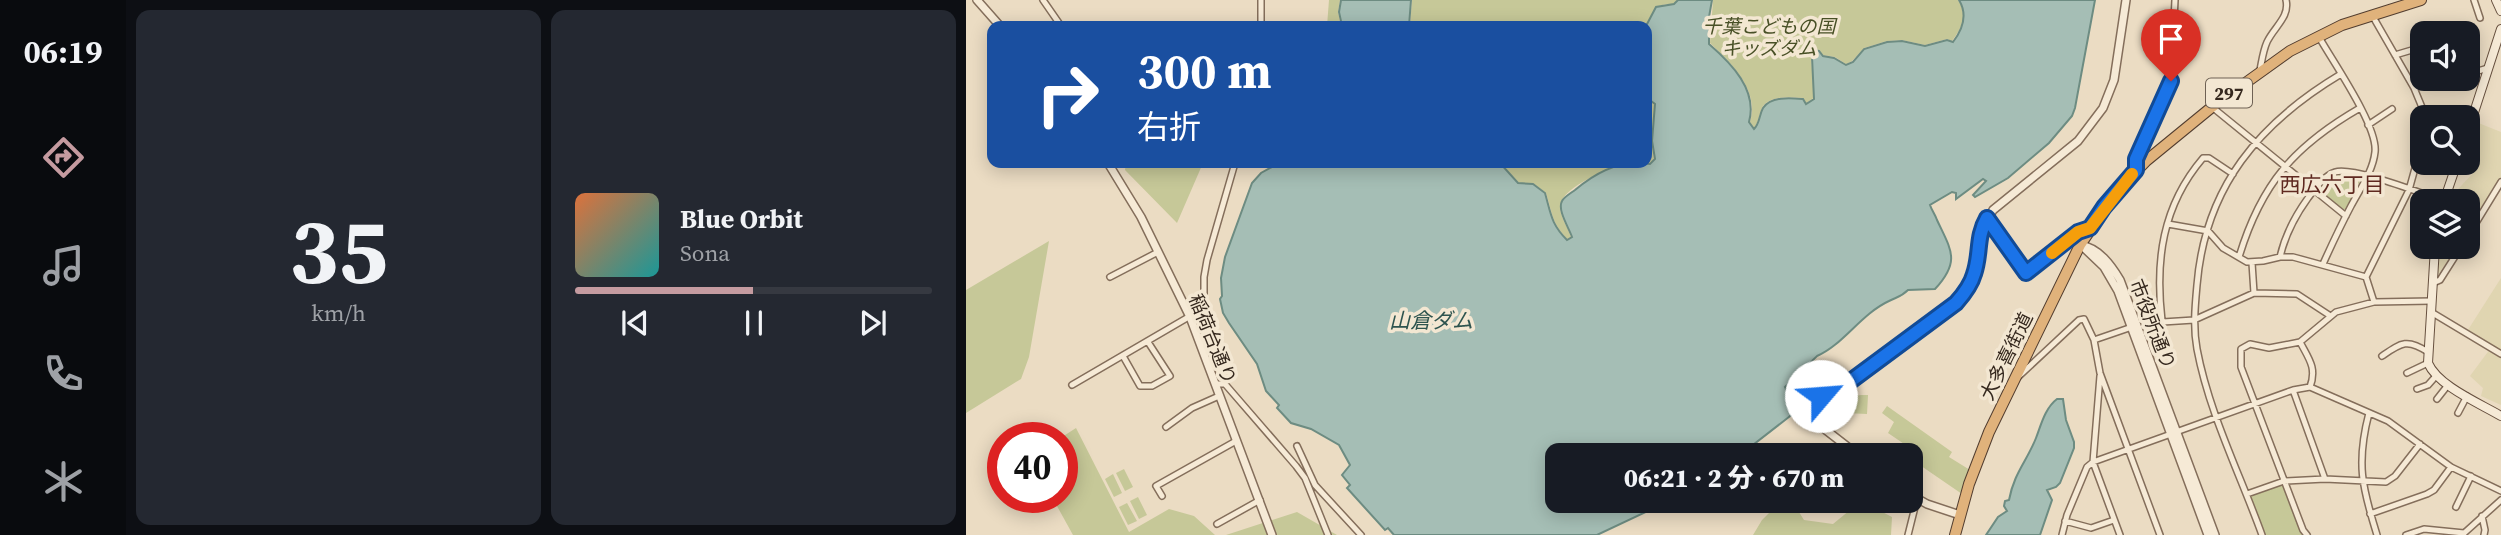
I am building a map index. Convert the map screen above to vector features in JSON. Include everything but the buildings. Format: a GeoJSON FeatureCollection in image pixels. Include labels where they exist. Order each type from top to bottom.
{"type":"FeatureCollection","features":[{"type":"Feature","properties":{"kind":"highway","name":"大多喜街道"},"geometry":{"type":"LineString","coordinates":[[1955,535],[1979,456],[2080,245],[2104,207],[2136,170],[2260,70],[2318,35],[2421,0]]}},
{"type":"Feature","properties":{"kind":"main road"},"geometry":{"type":"LineString","coordinates":[[2497,0],[2501,11]]}},
{"type":"Feature","properties":{"kind":"main road"},"geometry":{"type":"LineString","coordinates":[[2476,105],[2501,29]]}},
{"type":"Feature","properties":{"kind":"main road"},"geometry":{"type":"LineString","coordinates":[[2434,259],[2428,363],[2435,376],[2501,416]]}},
{"type":"Feature","properties":{"kind":"street"},"geometry":{"type":"LineString","coordinates":[[977,0],[996,21]]}},
{"type":"Feature","properties":{"kind":"street"},"geometry":{"type":"LineString","coordinates":[[1043,0],[1058,21]]}},
{"type":"Feature","properties":{"kind":"street"},"geometry":{"type":"LineString","coordinates":[[1261,0],[1261,21]]}},
{"type":"Feature","properties":{"kind":"street"},"geometry":{"type":"LineString","coordinates":[[1843,443],[1813,419],[1811,408],[1814,401],[1844,386],[1956,303],[1965,292],[1975,273],[1979,236],[1993,209],[2078,141],[2103,108],[2114,80],[2126,0]]}},
{"type":"Feature","properties":{"kind":"street"},"geometry":{"type":"LineString","coordinates":[[2136,170],[2136,159],[2171,81],[2175,0]]}},
{"type":"Feature","properties":{"kind":"street"},"geometry":{"type":"LineString","coordinates":[[2260,70],[2268,40],[2287,12],[2286,0]]}},
{"type":"Feature","properties":{"kind":"street"},"geometry":{"type":"LineString","coordinates":[[2474,0],[2480,18]]}},
{"type":"Feature","properties":{"kind":"street"},"geometry":{"type":"LineString","coordinates":[[2372,15],[2410,81]]}},
{"type":"Feature","properties":{"kind":"street"},"geometry":{"type":"LineString","coordinates":[[2318,35],[2360,108],[2372,133],[2375,152],[2367,175],[2323,264]]}},
{"type":"Feature","properties":{"kind":"street"},"geometry":{"type":"LineString","coordinates":[[2395,55],[2410,51]]}},
{"type":"Feature","properties":{"kind":"street"},"geometry":{"type":"LineString","coordinates":[[2480,69],[2488,67]]}},
{"type":"Feature","properties":{"kind":"street"},"geometry":{"type":"LineString","coordinates":[[2250,535],[2261,533],[2200,361],[2194,320],[2199,262],[2218,203],[2233,174],[2255,142],[2291,107],[2341,74]]}},
{"type":"Feature","properties":{"kind":"street"},"geometry":{"type":"LineString","coordinates":[[2211,107],[2346,216]]}},
{"type":"Feature","properties":{"kind":"street"},"geometry":{"type":"LineString","coordinates":[[2239,257],[2259,203],[2284,166],[2319,133],[2360,108]]}},
{"type":"Feature","properties":{"kind":"street"},"geometry":{"type":"LineString","coordinates":[[2368,125],[2392,109]]}},
{"type":"Feature","properties":{"kind":"street"},"geometry":{"type":"LineString","coordinates":[[2162,321],[2158,286],[2161,251],[2181,189],[2203,158],[2209,158],[2233,174]]}},
{"type":"Feature","properties":{"kind":"street","name":"稲荷台通り"},"geometry":{"type":"LineString","coordinates":[[1111,168],[1141,217],[1190,317],[1272,535]]}},
{"type":"Feature","properties":{"kind":"street"},"geometry":{"type":"LineString","coordinates":[[1072,385],[1203,308],[1203,277],[1234,168]]}},
{"type":"Feature","properties":{"kind":"street"},"geometry":{"type":"LineString","coordinates":[[2280,257],[2283,242],[2292,223],[2323,179],[2336,172],[2349,171],[2367,175],[2410,190],[2367,277],[2374,302]]}},
{"type":"Feature","properties":{"kind":"street"},"geometry":{"type":"LineString","coordinates":[[2480,216],[2501,182]]}},
{"type":"Feature","properties":{"kind":"street"},"geometry":{"type":"LineString","coordinates":[[1987,218],[2026,273],[2078,232],[2090,228]]}},
{"type":"Feature","properties":{"kind":"street"},"geometry":{"type":"LineString","coordinates":[[2168,224],[2208,231],[2223,248],[2252,263],[2280,257],[2323,264],[2367,277]]}},
{"type":"Feature","properties":{"kind":"street","name":"市役所通り"},"geometry":{"type":"LineString","coordinates":[[2080,245],[2110,276],[2215,535]]}},
{"type":"Feature","properties":{"kind":"street","name":"市役所通り"},"geometry":{"type":"LineString","coordinates":[[2080,245],[2089,246],[2101,256],[2120,280],[2208,535]]}},
{"type":"Feature","properties":{"kind":"street"},"geometry":{"type":"LineString","coordinates":[[1110,277],[1158,252]]}},
{"type":"Feature","properties":{"kind":"street"},"geometry":{"type":"LineString","coordinates":[[2433,283],[2440,280],[2453,259]]}},
{"type":"Feature","properties":{"kind":"street"},"geometry":{"type":"LineString","coordinates":[[2252,263],[2254,293]]}},
{"type":"Feature","properties":{"kind":"street"},"geometry":{"type":"LineString","coordinates":[[2147,323],[2194,320],[2254,293],[2297,294],[2329,315]]}},
{"type":"Feature","properties":{"kind":"street"},"geometry":{"type":"LineString","coordinates":[[2307,535],[2241,367],[2241,349],[2250,344],[2269,348],[2300,342],[2329,315],[2374,302],[2432,301]]}},
{"type":"Feature","properties":{"kind":"street"},"geometry":{"type":"LineString","coordinates":[[2431,312],[2501,354]]}},
{"type":"Feature","properties":{"kind":"street"},"geometry":{"type":"LineString","coordinates":[[2013,381],[2084,319],[2094,340],[2100,373],[2160,535]]}},
{"type":"Feature","properties":{"kind":"street"},"geometry":{"type":"LineString","coordinates":[[2094,340],[2132,327]]}},
{"type":"Feature","properties":{"kind":"street"},"geometry":{"type":"LineString","coordinates":[[1123,356],[1140,386],[1152,386],[1170,376],[1147,342]]}},
{"type":"Feature","properties":{"kind":"street"},"geometry":{"type":"LineString","coordinates":[[2300,342],[2315,376],[2310,387]]}},
{"type":"Feature","properties":{"kind":"street"},"geometry":{"type":"LineString","coordinates":[[2382,356],[2401,344],[2410,343],[2428,352]]}},
{"type":"Feature","properties":{"kind":"street"},"geometry":{"type":"LineString","coordinates":[[2407,373],[2428,363]]}},
{"type":"Feature","properties":{"kind":"street"},"geometry":{"type":"LineString","coordinates":[[2100,373],[2093,462],[2120,535]]}},
{"type":"Feature","properties":{"kind":"street"},"geometry":{"type":"LineString","coordinates":[[2417,389],[2428,385],[2435,376]]}},
{"type":"Feature","properties":{"kind":"street"},"geometry":{"type":"LineString","coordinates":[[1215,384],[1225,384],[1305,478],[1328,535]]}},
{"type":"Feature","properties":{"kind":"street"},"geometry":{"type":"LineString","coordinates":[[2437,399],[2448,385]]}},
{"type":"Feature","properties":{"kind":"street"},"geometry":{"type":"LineString","coordinates":[[2062,535],[2081,477],[2093,462],[2293,390],[2310,387],[2388,421],[2451,467],[2501,491]]}},
{"type":"Feature","properties":{"kind":"street"},"geometry":{"type":"LineString","coordinates":[[2293,390],[2325,479]]}},
{"type":"Feature","properties":{"kind":"street"},"geometry":{"type":"LineString","coordinates":[[1166,427],[1192,408],[1219,396]]}},
{"type":"Feature","properties":{"kind":"street"},"geometry":{"type":"LineString","coordinates":[[2458,413],[2467,396]]}},
{"type":"Feature","properties":{"kind":"street"},"geometry":{"type":"LineString","coordinates":[[2369,413],[2362,445],[2361,482],[2377,535]]}},
{"type":"Feature","properties":{"kind":"street"},"geometry":{"type":"LineString","coordinates":[[1162,496],[1156,486],[1236,441]]}},
{"type":"Feature","properties":{"kind":"street"},"geometry":{"type":"LineString","coordinates":[[2247,494],[2284,481],[2325,479],[2385,482],[2391,479],[2420,444]]}},
{"type":"Feature","properties":{"kind":"street"},"geometry":{"type":"LineString","coordinates":[[1297,446],[1315,485],[1361,535]]}},
{"type":"Feature","properties":{"kind":"street"},"geometry":{"type":"LineString","coordinates":[[2370,514],[2434,490],[2451,467]]}},
{"type":"Feature","properties":{"kind":"street"},"geometry":{"type":"LineString","coordinates":[[2455,507],[2471,476]]}},
{"type":"Feature","properties":{"kind":"street"},"geometry":{"type":"LineString","coordinates":[[1217,524],[1259,500]]}},
{"type":"Feature","properties":{"kind":"street"},"geometry":{"type":"LineString","coordinates":[[2406,535],[2424,529],[2463,534],[2501,500]]}},
{"type":"Feature","properties":{"kind":"street"},"geometry":{"type":"LineString","coordinates":[[1923,501],[1960,515]]}},
{"type":"Feature","properties":{"kind":"street"},"geometry":{"type":"LineString","coordinates":[[1908,535],[1911,513]]}},
{"type":"Feature","properties":{"kind":"street"},"geometry":{"type":"LineString","coordinates":[[2482,516],[2484,535]]}},
{"type":"Feature","properties":{"kind":"street"},"geometry":{"type":"LineString","coordinates":[[2065,521],[2091,528],[2114,520]]}},
{"type":"Feature","properties":{"kind":"shaded area"},"geometry":{"type":"Polygon","coordinates":[[[2480,124],[2501,132],[2501,182],[2480,214],[2480,189],[2458,189],[2471,175],[2480,175],[2480,124]]]}},
{"type":"Feature","properties":{"kind":"shaded area"},"geometry":{"type":"Polygon","coordinates":[[[2434,259],[2449,259],[2436,278],[2434,259]]]}},
{"type":"Feature","properties":{"kind":"shaded area"},"geometry":{"type":"Polygon","coordinates":[[[2501,278],[2501,405],[2481,396],[2483,388],[2470,376],[2490,349],[2466,333],[2501,278]]]}},
{"type":"Feature","properties":{"kind":"green space"},"geometry":{"type":"Polygon","coordinates":[[[1329,0],[1340,0],[1340,21],[1327,21],[1329,0]]]}},
{"type":"Feature","properties":{"kind":"green space"},"geometry":{"type":"Polygon","coordinates":[[[1412,0],[1677,0],[1674,4],[1661,5],[1655,9],[1648,21],[1410,21],[1412,0]]]}},
{"type":"Feature","properties":{"kind":"green space","name":"千葉こどもの国 キッズダム"},"geometry":{"type":"Polygon","coordinates":[[[1713,0],[1958,0],[1963,16],[1959,31],[1952,41],[1947,39],[1925,45],[1902,40],[1887,41],[1864,48],[1846,64],[1813,49],[1811,56],[1814,98],[1806,103],[1803,98],[1782,97],[1767,102],[1754,128],[1750,122],[1751,99],[1742,78],[1710,43],[1713,0]]]}},
{"type":"Feature","properties":{"kind":"green space"},"geometry":{"type":"Polygon","coordinates":[[[1652,103],[1654,104],[1652,161],[1652,103]]]}},
{"type":"Feature","properties":{"kind":"green space"},"geometry":{"type":"Polygon","coordinates":[[[1125,168],[1201,168],[1177,223],[1125,168]]]}},
{"type":"Feature","properties":{"kind":"green space"},"geometry":{"type":"Polygon","coordinates":[[[1506,168],[1612,168],[1578,185],[1563,198],[1561,213],[1571,237],[1567,239],[1555,222],[1546,193],[1533,183],[1519,183],[1506,168]]]}},
{"type":"Feature","properties":{"kind":"green space"},"geometry":{"type":"Polygon","coordinates":[[[2347,173],[2361,179],[2346,209],[2343,209],[2319,188],[2335,176],[2347,173]]]}},
{"type":"Feature","properties":{"kind":"green space"},"geometry":{"type":"Polygon","coordinates":[[[1049,241],[1029,357],[1021,379],[966,413],[966,290],[1049,241]]]}},
{"type":"Feature","properties":{"kind":"green space"},"geometry":{"type":"Polygon","coordinates":[[[1868,395],[1867,414],[1845,413],[1843,407],[1846,399],[1868,395]]]}},
{"type":"Feature","properties":{"kind":"green space"},"geometry":{"type":"Polygon","coordinates":[[[1887,406],[1952,452],[1949,457],[1970,470],[1962,494],[1923,467],[1923,443],[1903,443],[1888,433],[1894,422],[1882,413],[1887,406]]]}},
{"type":"Feature","properties":{"kind":"green space"},"geometry":{"type":"Polygon","coordinates":[[[1078,432],[1129,532],[1169,509],[1194,516],[1215,535],[1073,535],[1061,513],[1078,513],[1078,432]]]}},
{"type":"Feature","properties":{"kind":"green space"},"geometry":{"type":"Polygon","coordinates":[[[1124,469],[1133,487],[1125,491],[1116,473],[1124,469]]]}},
{"type":"Feature","properties":{"kind":"green space"},"geometry":{"type":"Polygon","coordinates":[[[1113,474],[1122,493],[1114,497],[1105,479],[1113,474]]]}},
{"type":"Feature","properties":{"kind":"green space"},"geometry":{"type":"Polygon","coordinates":[[[2282,484],[2302,535],[2264,535],[2251,495],[2282,484]]]}},
{"type":"Feature","properties":{"kind":"green space"},"geometry":{"type":"Polygon","coordinates":[[[1138,497],[1147,515],[1139,519],[1130,501],[1138,497]]]}},
{"type":"Feature","properties":{"kind":"green space"},"geometry":{"type":"Polygon","coordinates":[[[1127,503],[1137,521],[1128,525],[1119,507],[1127,503]]]}},
{"type":"Feature","properties":{"kind":"green space"},"geometry":{"type":"Polygon","coordinates":[[[1297,512],[1337,535],[1226,535],[1297,512]]]}},
{"type":"Feature","properties":{"kind":"green space"},"geometry":{"type":"Polygon","coordinates":[[[1769,513],[1800,513],[1804,520],[1833,524],[1846,513],[1884,513],[1892,517],[1891,535],[1753,535],[1769,513]]]}},
{"type":"Feature","properties":{"kind":"water"},"geometry":{"type":"Polygon","coordinates":[[[1341,0],[1411,0],[1409,21],[1341,21],[1341,0]]]}},
{"type":"Feature","properties":{"kind":"water","name":"山倉ダム"},"geometry":{"type":"Polygon","coordinates":[[[1678,0],[1712,0],[1709,44],[1741,78],[1750,99],[1749,122],[1754,129],[1763,108],[1771,101],[1803,99],[1806,104],[1814,99],[1813,50],[1846,65],[1853,62],[1864,49],[1887,42],[1902,41],[1925,46],[1947,40],[1953,42],[1963,22],[1959,0],[2095,0],[2072,116],[2049,143],[2008,178],[1975,197],[1973,195],[1986,181],[1983,179],[1956,199],[1956,193],[1952,192],[1930,205],[1951,255],[1951,263],[1943,279],[1935,289],[1908,290],[1879,307],[1835,345],[1817,356],[1785,387],[1795,407],[1794,413],[1755,443],[1545,443],[1545,513],[1644,513],[1597,535],[1394,535],[1388,528],[1385,530],[1347,488],[1350,485],[1342,475],[1350,465],[1339,445],[1311,429],[1291,423],[1277,408],[1279,405],[1266,391],[1257,364],[1223,313],[1220,299],[1225,257],[1252,183],[1270,168],[1504,168],[1518,183],[1533,184],[1545,193],[1555,224],[1567,240],[1572,237],[1561,209],[1564,198],[1610,168],[1652,168],[1655,159],[1652,141],[1655,104],[1652,102],[1652,21],[1649,21],[1656,7],[1674,4],[1678,0]]]}},
{"type":"Feature","properties":{"kind":"water"},"geometry":{"type":"Polygon","coordinates":[[[2057,399],[2063,399],[2074,448],[2060,483],[2047,490],[2052,500],[2040,535],[1986,535],[1998,517],[2007,511],[2005,501],[2009,500],[2014,482],[2046,412],[2057,399]]]}},
{"type":"Feature","properties":{"kind":"slow traffic"},"geometry":{"type":"LineString","coordinates":[[2052,253],[2078,232],[2090,228],[2132,174]]}},
{"type":"Feature","properties":{"kind":"district","name":"西広六丁目"},"geometry":{"type":"Point","coordinates":[2332,184]}},
{"type":"Feature","properties":{"kind":"route"},"geometry":{"type":"LineString","coordinates":[[1821,396],[1844,386],[1956,303],[1975,273],[1979,236],[1987,218],[2026,273],[2078,232],[2090,228],[2136,170],[2136,159],[2171,81]]}}]}
